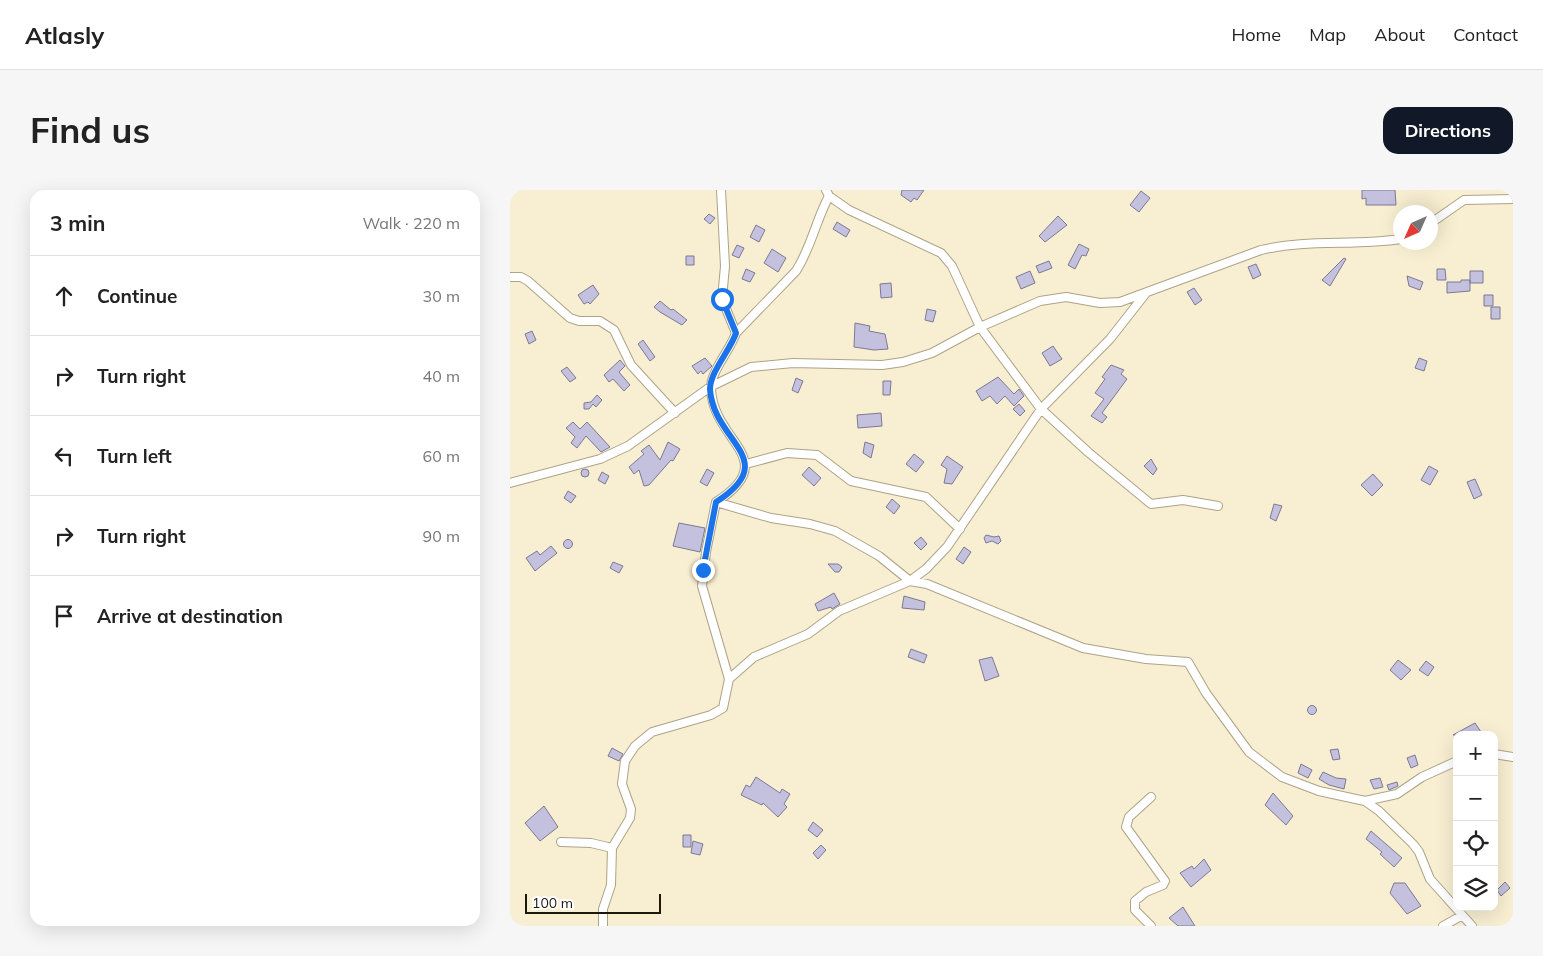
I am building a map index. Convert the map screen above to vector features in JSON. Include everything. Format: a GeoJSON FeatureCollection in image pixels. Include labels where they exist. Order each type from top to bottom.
{"type":"FeatureCollection","features":[{"type":"Feature","properties":{"kind":"street"},"geometry":{"type":"LineString","coordinates":[[721,190],[725,266],[722,299],[736,333]]}},
{"type":"Feature","properties":{"kind":"street"},"geometry":{"type":"LineString","coordinates":[[604,923],[611,885],[612,848],[630,818],[632,809],[621,777],[628,754],[652,732],[711,715],[723,708],[729,679],[702,586],[703,570],[716,502],[737,486],[744,476],[746,464],[743,454],[716,412],[710,387],[736,333],[796,271],[803,260],[828,193],[849,210],[941,253],[952,266],[980,327],[1041,409],[1088,452],[1151,504],[1183,500],[1218,506]]}},
{"type":"Feature","properties":{"kind":"street"},"geometry":{"type":"LineString","coordinates":[[1438,217],[1464,200],[1513,200]]}},
{"type":"Feature","properties":{"kind":"street"},"geometry":{"type":"LineString","coordinates":[[510,483],[600,459],[642,438],[710,387],[751,367],[774,363],[882,365],[903,362],[932,352],[980,327],[1052,298],[1066,297],[1111,304],[1146,293],[1260,250],[1284,245],[1393,240]]}},
{"type":"Feature","properties":{"kind":"street"},"geometry":{"type":"LineString","coordinates":[[510,277],[521,277],[528,281],[570,318],[579,321],[600,321],[614,330],[631,365],[676,413]]}},
{"type":"Feature","properties":{"kind":"street"},"geometry":{"type":"LineString","coordinates":[[729,679],[744,664],[763,652],[808,634],[846,608],[910,581],[926,569],[960,528],[1014,445],[1041,409],[1110,339],[1146,293]]}},
{"type":"Feature","properties":{"kind":"street"},"geometry":{"type":"LineString","coordinates":[[746,464],[787,453],[817,455],[851,481],[926,497],[960,528]]}},
{"type":"Feature","properties":{"kind":"street"},"geometry":{"type":"LineString","coordinates":[[716,502],[771,518],[810,524],[835,531],[879,556],[910,581],[927,584],[1083,648],[1146,659],[1188,662],[1206,693],[1233,732],[1250,752],[1271,770],[1313,789],[1366,801],[1397,794],[1422,777],[1453,763]]}},
{"type":"Feature","properties":{"kind":"street"},"geometry":{"type":"LineString","coordinates":[[926,569],[927,584]]}},
{"type":"Feature","properties":{"kind":"street"},"geometry":{"type":"LineString","coordinates":[[1498,755],[1513,757]]}},
{"type":"Feature","properties":{"kind":"street"},"geometry":{"type":"LineString","coordinates":[[1151,926],[1135,910],[1135,901],[1146,892],[1163,885],[1165,881],[1129,833],[1126,822],[1138,808],[1152,797]]}},
{"type":"Feature","properties":{"kind":"street"},"geometry":{"type":"LineString","coordinates":[[1366,801],[1394,824],[1413,844],[1419,852],[1430,879],[1461,916],[1472,926]]}},
{"type":"Feature","properties":{"kind":"street"},"geometry":{"type":"LineString","coordinates":[[561,842],[591,843],[612,848]]}},
{"type":"Feature","properties":{"kind":"street"},"geometry":{"type":"LineString","coordinates":[[1443,926],[1461,916]]}},
{"type":"Feature","properties":{"kind":"building"},"geometry":{"type":"Polygon","coordinates":[[[902,190],[924,190],[917,200],[914,198],[911,202],[901,195],[902,190]]]}},
{"type":"Feature","properties":{"kind":"building"},"geometry":{"type":"Polygon","coordinates":[[[1362,190],[1395,190],[1396,205],[1366,205],[1366,198],[1362,199],[1362,190]]]}},
{"type":"Feature","properties":{"kind":"building"},"geometry":{"type":"Polygon","coordinates":[[[1141,191],[1150,198],[1139,212],[1130,205],[1141,191]]]}},
{"type":"Feature","properties":{"kind":"building"},"geometry":{"type":"Polygon","coordinates":[[[709,214],[715,218],[710,224],[704,219],[709,214]]]}},
{"type":"Feature","properties":{"kind":"building"},"geometry":{"type":"Polygon","coordinates":[[[1058,216],[1067,225],[1045,242],[1039,236],[1058,216]]]}},
{"type":"Feature","properties":{"kind":"building"},"geometry":{"type":"Polygon","coordinates":[[[837,222],[850,230],[846,237],[833,229],[837,222]]]}},
{"type":"Feature","properties":{"kind":"building"},"geometry":{"type":"Polygon","coordinates":[[[756,225],[765,230],[759,242],[750,237],[756,225]]]}},
{"type":"Feature","properties":{"kind":"building"},"geometry":{"type":"Polygon","coordinates":[[[1079,244],[1089,249],[1086,256],[1082,255],[1075,269],[1068,265],[1079,244]]]}},
{"type":"Feature","properties":{"kind":"building"},"geometry":{"type":"Polygon","coordinates":[[[737,245],[744,248],[739,258],[732,255],[737,245]]]}},
{"type":"Feature","properties":{"kind":"building"},"geometry":{"type":"Polygon","coordinates":[[[772,249],[786,258],[778,272],[764,263],[772,249]]]}},
{"type":"Feature","properties":{"kind":"building"},"geometry":{"type":"Polygon","coordinates":[[[686,256],[694,256],[694,265],[686,265],[686,256]]]}},
{"type":"Feature","properties":{"kind":"building"},"geometry":{"type":"Polygon","coordinates":[[[1344,258],[1346,259],[1330,286],[1322,280],[1344,258]]]}},
{"type":"Feature","properties":{"kind":"building"},"geometry":{"type":"Polygon","coordinates":[[[1049,261],[1052,268],[1039,273],[1036,266],[1049,261]]]}},
{"type":"Feature","properties":{"kind":"building"},"geometry":{"type":"Polygon","coordinates":[[[1256,264],[1261,275],[1253,279],[1248,267],[1256,264]]]}},
{"type":"Feature","properties":{"kind":"building"},"geometry":{"type":"Polygon","coordinates":[[[746,269],[755,273],[750,282],[742,279],[746,269]]]}},
{"type":"Feature","properties":{"kind":"building"},"geometry":{"type":"Polygon","coordinates":[[[1437,269],[1445,269],[1446,280],[1437,280],[1437,269]]]}},
{"type":"Feature","properties":{"kind":"building"},"geometry":{"type":"Polygon","coordinates":[[[1030,271],[1035,283],[1021,289],[1016,277],[1030,271]]]}},
{"type":"Feature","properties":{"kind":"building"},"geometry":{"type":"Polygon","coordinates":[[[1470,271],[1483,271],[1483,283],[1470,283],[1470,271]]]}},
{"type":"Feature","properties":{"kind":"building"},"geometry":{"type":"Polygon","coordinates":[[[1407,276],[1423,282],[1420,290],[1409,286],[1407,276]]]}},
{"type":"Feature","properties":{"kind":"building"},"geometry":{"type":"Polygon","coordinates":[[[1461,280],[1470,280],[1470,291],[1447,293],[1447,282],[1461,282],[1461,280]]]}},
{"type":"Feature","properties":{"kind":"building"},"geometry":{"type":"Polygon","coordinates":[[[891,283],[892,297],[881,298],[880,284],[891,283]]]}},
{"type":"Feature","properties":{"kind":"building"},"geometry":{"type":"Polygon","coordinates":[[[593,285],[599,294],[590,304],[588,302],[584,304],[578,295],[593,285]]]}},
{"type":"Feature","properties":{"kind":"building"},"geometry":{"type":"Polygon","coordinates":[[[1194,288],[1202,300],[1195,305],[1187,292],[1194,288]]]}},
{"type":"Feature","properties":{"kind":"building"},"geometry":{"type":"Polygon","coordinates":[[[1484,295],[1493,295],[1493,306],[1484,306],[1484,295]]]}},
{"type":"Feature","properties":{"kind":"building"},"geometry":{"type":"Polygon","coordinates":[[[660,301],[687,320],[682,325],[660,312],[654,307],[660,301]]]}},
{"type":"Feature","properties":{"kind":"building"},"geometry":{"type":"Polygon","coordinates":[[[1491,307],[1500,307],[1500,319],[1491,319],[1491,307]]]}},
{"type":"Feature","properties":{"kind":"building"},"geometry":{"type":"Polygon","coordinates":[[[927,309],[936,311],[933,322],[925,320],[927,309]]]}},
{"type":"Feature","properties":{"kind":"building"},"geometry":{"type":"Polygon","coordinates":[[[855,323],[870,326],[869,331],[885,334],[888,349],[874,350],[854,347],[855,323]]]}},
{"type":"Feature","properties":{"kind":"building"},"geometry":{"type":"Polygon","coordinates":[[[532,331],[536,340],[529,344],[525,334],[532,331]]]}},
{"type":"Feature","properties":{"kind":"building"},"geometry":{"type":"Polygon","coordinates":[[[643,340],[655,357],[650,361],[638,344],[643,340]]]}},
{"type":"Feature","properties":{"kind":"building"},"geometry":{"type":"Polygon","coordinates":[[[1053,346],[1062,359],[1050,366],[1042,353],[1053,346]]]}},
{"type":"Feature","properties":{"kind":"building"},"geometry":{"type":"Polygon","coordinates":[[[705,358],[712,366],[703,374],[701,371],[698,374],[692,366],[705,358]]]}},
{"type":"Feature","properties":{"kind":"building"},"geometry":{"type":"Polygon","coordinates":[[[1419,358],[1427,361],[1424,371],[1415,368],[1419,358]]]}},
{"type":"Feature","properties":{"kind":"building"},"geometry":{"type":"Polygon","coordinates":[[[620,360],[625,366],[619,372],[630,385],[624,391],[613,379],[609,382],[604,375],[620,360]]]}},
{"type":"Feature","properties":{"kind":"building"},"geometry":{"type":"Polygon","coordinates":[[[1111,365],[1124,370],[1121,374],[1127,379],[1102,413],[1107,417],[1102,423],[1091,416],[1104,399],[1095,393],[1105,379],[1102,377],[1111,365]]]}},
{"type":"Feature","properties":{"kind":"building"},"geometry":{"type":"Polygon","coordinates":[[[567,367],[576,378],[570,382],[561,371],[567,367]]]}},
{"type":"Feature","properties":{"kind":"building"},"geometry":{"type":"Polygon","coordinates":[[[998,377],[1014,394],[1019,389],[1024,396],[1014,406],[1005,396],[997,404],[990,396],[982,401],[976,391],[998,377]]]}},
{"type":"Feature","properties":{"kind":"building"},"geometry":{"type":"Polygon","coordinates":[[[796,378],[803,381],[798,393],[792,390],[796,378]]]}},
{"type":"Feature","properties":{"kind":"building"},"geometry":{"type":"Polygon","coordinates":[[[883,381],[891,381],[890,395],[883,395],[883,381]]]}},
{"type":"Feature","properties":{"kind":"building"},"geometry":{"type":"Polygon","coordinates":[[[597,395],[602,400],[596,407],[593,404],[589,409],[584,409],[584,403],[591,402],[597,395]]]}},
{"type":"Feature","properties":{"kind":"building"},"geometry":{"type":"Polygon","coordinates":[[[1019,404],[1025,411],[1020,416],[1013,409],[1019,404]]]}},
{"type":"Feature","properties":{"kind":"building"},"geometry":{"type":"Polygon","coordinates":[[[881,413],[882,426],[858,428],[857,415],[881,413]]]}},
{"type":"Feature","properties":{"kind":"building"},"geometry":{"type":"Polygon","coordinates":[[[573,422],[580,429],[587,422],[610,447],[601,452],[586,436],[577,448],[571,443],[575,437],[566,428],[573,422]]]}},
{"type":"Feature","properties":{"kind":"building"},"geometry":{"type":"Polygon","coordinates":[[[668,442],[680,449],[673,461],[671,460],[649,485],[644,486],[639,470],[634,474],[629,467],[644,454],[641,451],[649,445],[660,460],[668,442]]]}},
{"type":"Feature","properties":{"kind":"building"},"geometry":{"type":"Polygon","coordinates":[[[865,442],[874,445],[871,458],[863,453],[865,442]]]}},
{"type":"Feature","properties":{"kind":"building"},"geometry":{"type":"Polygon","coordinates":[[[914,454],[924,462],[916,472],[906,464],[914,454]]]}},
{"type":"Feature","properties":{"kind":"building"},"geometry":{"type":"Polygon","coordinates":[[[947,456],[963,467],[952,484],[944,483],[947,469],[941,465],[947,456]]]}},
{"type":"Feature","properties":{"kind":"building"},"geometry":{"type":"Polygon","coordinates":[[[1151,459],[1157,469],[1153,475],[1144,466],[1151,459]]]}},
{"type":"Feature","properties":{"kind":"building"},"geometry":{"type":"Polygon","coordinates":[[[1429,466],[1438,471],[1430,485],[1421,480],[1429,466]]]}},
{"type":"Feature","properties":{"kind":"building"},"geometry":{"type":"Polygon","coordinates":[[[809,467],[821,478],[814,486],[802,475],[809,467]]]}},
{"type":"Feature","properties":{"kind":"building"},"geometry":{"type":"Polygon","coordinates":[[[585,469],[589,473],[585,477],[581,473],[585,469]]]}},
{"type":"Feature","properties":{"kind":"building"},"geometry":{"type":"Polygon","coordinates":[[[707,469],[714,473],[707,486],[700,482],[707,469]]]}},
{"type":"Feature","properties":{"kind":"building"},"geometry":{"type":"Polygon","coordinates":[[[602,472],[609,476],[605,484],[598,480],[602,472]]]}},
{"type":"Feature","properties":{"kind":"building"},"geometry":{"type":"Polygon","coordinates":[[[1373,474],[1383,485],[1372,496],[1361,485],[1373,474]]]}},
{"type":"Feature","properties":{"kind":"building"},"geometry":{"type":"Polygon","coordinates":[[[1475,479],[1482,495],[1474,499],[1467,482],[1475,479]]]}},
{"type":"Feature","properties":{"kind":"building"},"geometry":{"type":"Polygon","coordinates":[[[568,491],[576,496],[571,503],[564,498],[568,491]]]}},
{"type":"Feature","properties":{"kind":"building"},"geometry":{"type":"Polygon","coordinates":[[[892,499],[900,506],[894,514],[886,507],[892,499]]]}},
{"type":"Feature","properties":{"kind":"building"},"geometry":{"type":"Polygon","coordinates":[[[1274,504],[1282,506],[1276,521],[1270,518],[1274,504]]]}},
{"type":"Feature","properties":{"kind":"building"},"geometry":{"type":"Polygon","coordinates":[[[679,523],[705,528],[700,552],[673,546],[679,523]]]}},
{"type":"Feature","properties":{"kind":"building"},"geometry":{"type":"Polygon","coordinates":[[[986,535],[999,536],[1001,541],[998,544],[992,541],[986,543],[984,538],[986,535]]]}},
{"type":"Feature","properties":{"kind":"building"},"geometry":{"type":"Polygon","coordinates":[[[921,537],[927,544],[921,550],[914,543],[921,537]]]}},
{"type":"Feature","properties":{"kind":"building"},"geometry":{"type":"Polygon","coordinates":[[[568,540],[572,544],[568,548],[564,544],[568,540]]]}},
{"type":"Feature","properties":{"kind":"building"},"geometry":{"type":"Polygon","coordinates":[[[551,546],[557,553],[535,571],[526,558],[537,551],[540,555],[551,546]]]}},
{"type":"Feature","properties":{"kind":"building"},"geometry":{"type":"Polygon","coordinates":[[[964,547],[971,552],[963,564],[956,559],[964,547]]]}},
{"type":"Feature","properties":{"kind":"building"},"geometry":{"type":"Polygon","coordinates":[[[613,562],[623,566],[619,573],[610,568],[613,562]]]}},
{"type":"Feature","properties":{"kind":"building"},"geometry":{"type":"Polygon","coordinates":[[[828,564],[838,564],[842,567],[839,572],[835,572],[828,564]]]}},
{"type":"Feature","properties":{"kind":"building"},"geometry":{"type":"Polygon","coordinates":[[[834,593],[840,604],[832,609],[831,607],[818,611],[815,604],[834,593]]]}},
{"type":"Feature","properties":{"kind":"building"},"geometry":{"type":"Polygon","coordinates":[[[904,596],[925,602],[924,610],[902,608],[904,596]]]}},
{"type":"Feature","properties":{"kind":"building"},"geometry":{"type":"Polygon","coordinates":[[[911,649],[927,655],[924,663],[908,657],[911,649]]]}},
{"type":"Feature","properties":{"kind":"building"},"geometry":{"type":"Polygon","coordinates":[[[992,657],[999,676],[985,681],[979,660],[992,657]]]}},
{"type":"Feature","properties":{"kind":"building"},"geometry":{"type":"Polygon","coordinates":[[[1398,660],[1411,670],[1401,680],[1390,670],[1398,660]]]}},
{"type":"Feature","properties":{"kind":"building"},"geometry":{"type":"Polygon","coordinates":[[[1426,661],[1434,667],[1428,676],[1419,670],[1426,661]]]}},
{"type":"Feature","properties":{"kind":"building"},"geometry":{"type":"Polygon","coordinates":[[[1312,706],[1316,710],[1312,714],[1308,710],[1312,706]]]}},
{"type":"Feature","properties":{"kind":"building"},"geometry":{"type":"Polygon","coordinates":[[[1475,723],[1480,731],[1460,731],[1475,723]]]}},
{"type":"Feature","properties":{"kind":"building"},"geometry":{"type":"Polygon","coordinates":[[[612,748],[623,754],[619,761],[608,756],[612,748]]]}},
{"type":"Feature","properties":{"kind":"building"},"geometry":{"type":"Polygon","coordinates":[[[1338,749],[1340,759],[1333,760],[1330,750],[1338,749]]]}},
{"type":"Feature","properties":{"kind":"building"},"geometry":{"type":"Polygon","coordinates":[[[1415,755],[1418,765],[1411,768],[1407,758],[1415,755]]]}},
{"type":"Feature","properties":{"kind":"building"},"geometry":{"type":"Polygon","coordinates":[[[1301,764],[1312,770],[1308,778],[1298,773],[1301,764]]]}},
{"type":"Feature","properties":{"kind":"building"},"geometry":{"type":"Polygon","coordinates":[[[1323,772],[1336,778],[1346,779],[1344,789],[1329,785],[1319,779],[1323,772]]]}},
{"type":"Feature","properties":{"kind":"building"},"geometry":{"type":"Polygon","coordinates":[[[756,777],[780,793],[782,789],[790,794],[784,804],[787,807],[778,817],[763,803],[762,805],[741,795],[746,785],[750,787],[756,777]]]}},
{"type":"Feature","properties":{"kind":"building"},"geometry":{"type":"Polygon","coordinates":[[[1380,778],[1383,787],[1374,789],[1370,780],[1380,778]]]}},
{"type":"Feature","properties":{"kind":"building"},"geometry":{"type":"Polygon","coordinates":[[[1397,782],[1398,786],[1389,790],[1387,785],[1397,782]]]}},
{"type":"Feature","properties":{"kind":"building"},"geometry":{"type":"Polygon","coordinates":[[[1273,793],[1293,816],[1286,825],[1265,805],[1273,793]]]}},
{"type":"Feature","properties":{"kind":"building"},"geometry":{"type":"Polygon","coordinates":[[[544,806],[558,827],[540,841],[525,823],[544,806]]]}},
{"type":"Feature","properties":{"kind":"building"},"geometry":{"type":"Polygon","coordinates":[[[813,822],[823,830],[817,837],[808,830],[813,822]]]}},
{"type":"Feature","properties":{"kind":"building"},"geometry":{"type":"Polygon","coordinates":[[[1371,831],[1402,858],[1394,867],[1380,854],[1382,852],[1366,839],[1371,831]]]}},
{"type":"Feature","properties":{"kind":"building"},"geometry":{"type":"Polygon","coordinates":[[[683,835],[691,835],[691,847],[683,847],[683,835]]]}},
{"type":"Feature","properties":{"kind":"building"},"geometry":{"type":"Polygon","coordinates":[[[693,841],[703,844],[700,855],[691,853],[693,841]]]}},
{"type":"Feature","properties":{"kind":"building"},"geometry":{"type":"Polygon","coordinates":[[[821,845],[826,850],[818,859],[813,853],[821,845]]]}},
{"type":"Feature","properties":{"kind":"building"},"geometry":{"type":"Polygon","coordinates":[[[1204,859],[1211,870],[1191,887],[1180,873],[1192,866],[1194,869],[1204,859]]]}},
{"type":"Feature","properties":{"kind":"building"},"geometry":{"type":"Polygon","coordinates":[[[1505,882],[1510,888],[1501,896],[1498,889],[1505,882]]]}},
{"type":"Feature","properties":{"kind":"building"},"geometry":{"type":"Polygon","coordinates":[[[1394,883],[1405,883],[1421,906],[1407,914],[1390,893],[1394,883]]]}},
{"type":"Feature","properties":{"kind":"building"},"geometry":{"type":"Polygon","coordinates":[[[1183,907],[1195,926],[1178,926],[1169,918],[1183,907]]]}},
{"type":"Feature","properties":{"kind":"route"},"geometry":{"type":"LineString","coordinates":[[703,570],[716,502],[737,486],[744,476],[746,464],[743,454],[729,436],[716,412],[710,387],[716,371],[736,333],[734,322],[725,309],[722,299]]}}]}
